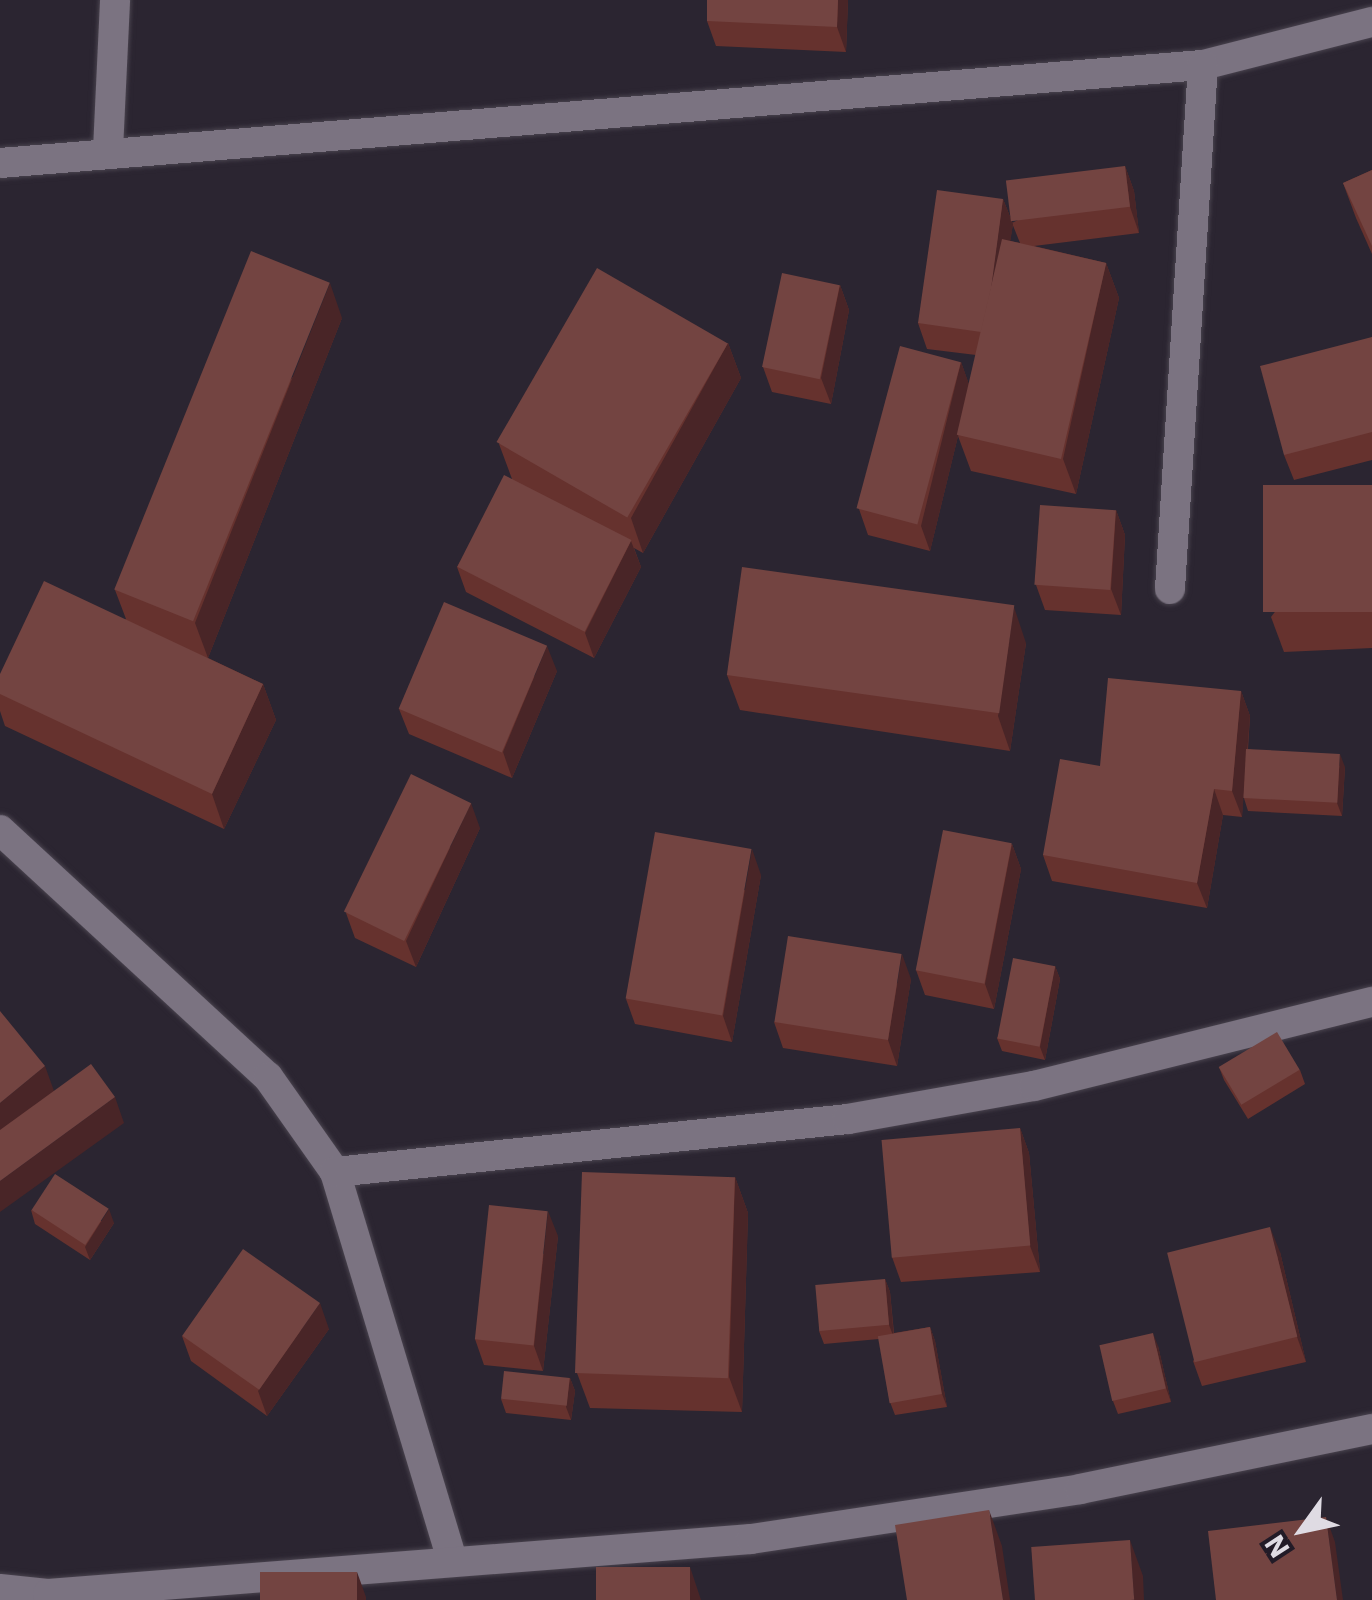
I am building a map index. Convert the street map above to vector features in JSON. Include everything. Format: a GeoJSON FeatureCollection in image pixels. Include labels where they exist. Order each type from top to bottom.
{"type":"FeatureCollection","features":[{"type":"Feature","properties":{"kind":"street"},"geometry":{"type":"LineString","coordinates":[[108,150],[115,0]]}},
{"type":"Feature","properties":{"kind":"street"},"geometry":{"type":"LineString","coordinates":[[0,162],[108,150],[1202,65],[1372,22]]}},
{"type":"Feature","properties":{"kind":"street"},"geometry":{"type":"LineString","coordinates":[[1170,589],[1202,65]]}},
{"type":"Feature","properties":{"kind":"street"},"geometry":{"type":"LineString","coordinates":[[0,830],[268,1076],[335,1172],[452,1560]]}},
{"type":"Feature","properties":{"kind":"street"},"geometry":{"type":"LineString","coordinates":[[335,1172],[848,1120],[1034,1086],[1372,1002]]}},
{"type":"Feature","properties":{"kind":"street"},"geometry":{"type":"LineString","coordinates":[[0,1590],[48,1594],[751,1540],[1080,1489],[1372,1429]]}},
{"type":"Feature","properties":{"kind":"building"},"geometry":{"type":"Polygon","coordinates":[[[707,0],[838,0],[837,27],[707,21],[707,0]]]}},
{"type":"Feature","properties":{"kind":"building"},"geometry":{"type":"Polygon","coordinates":[[[1125,166],[1130,207],[1011,221],[1006,181],[1125,166]]]}},
{"type":"Feature","properties":{"kind":"building"},"geometry":{"type":"Polygon","coordinates":[[[1372,170],[1372,246],[1343,183],[1372,170]]]}},
{"type":"Feature","properties":{"kind":"building"},"geometry":{"type":"Polygon","coordinates":[[[937,190],[1003,199],[981,332],[918,323],[937,190]]]}},
{"type":"Feature","properties":{"kind":"building"},"geometry":{"type":"Polygon","coordinates":[[[1002,239],[1106,263],[1061,459],[957,435],[1002,239]]]}},
{"type":"Feature","properties":{"kind":"building"},"geometry":{"type":"Polygon","coordinates":[[[251,251],[330,283],[193,621],[114,589],[251,251]]]}},
{"type":"Feature","properties":{"kind":"building"},"geometry":{"type":"Polygon","coordinates":[[[597,268],[728,344],[627,518],[496,442],[597,268]]]}},
{"type":"Feature","properties":{"kind":"building"},"geometry":{"type":"Polygon","coordinates":[[[782,273],[840,285],[820,379],[762,367],[782,273]]]}},
{"type":"Feature","properties":{"kind":"building"},"geometry":{"type":"Polygon","coordinates":[[[1372,337],[1372,432],[1284,455],[1260,366],[1372,337]]]}},
{"type":"Feature","properties":{"kind":"building"},"geometry":{"type":"Polygon","coordinates":[[[900,346],[961,362],[917,525],[857,508],[900,346]]]}},
{"type":"Feature","properties":{"kind":"building"},"geometry":{"type":"Polygon","coordinates":[[[504,475],[631,540],[585,632],[457,567],[504,475]]]}},
{"type":"Feature","properties":{"kind":"building"},"geometry":{"type":"Polygon","coordinates":[[[1263,485],[1372,485],[1372,612],[1263,612],[1263,485]]]}},
{"type":"Feature","properties":{"kind":"building"},"geometry":{"type":"Polygon","coordinates":[[[1040,505],[1116,510],[1110,590],[1034,585],[1040,505]]]}},
{"type":"Feature","properties":{"kind":"building"},"geometry":{"type":"Polygon","coordinates":[[[742,567],[1014,605],[999,713],[727,675],[742,567]]]}},
{"type":"Feature","properties":{"kind":"building"},"geometry":{"type":"Polygon","coordinates":[[[44,581],[263,684],[212,794],[0,694],[0,674],[44,581]]]}},
{"type":"Feature","properties":{"kind":"building"},"geometry":{"type":"Polygon","coordinates":[[[444,602],[547,646],[502,753],[399,709],[444,602]]]}},
{"type":"Feature","properties":{"kind":"building"},"geometry":{"type":"Polygon","coordinates":[[[1108,678],[1241,691],[1232,791],[1214,789],[1197,883],[1043,855],[1060,759],[1100,766],[1108,678]]]}},
{"type":"Feature","properties":{"kind":"building"},"geometry":{"type":"Polygon","coordinates":[[[1246,749],[1340,754],[1337,803],[1243,798],[1246,749]]]}},
{"type":"Feature","properties":{"kind":"building"},"geometry":{"type":"Polygon","coordinates":[[[411,774],[471,803],[404,941],[344,912],[411,774]]]}},
{"type":"Feature","properties":{"kind":"building"},"geometry":{"type":"Polygon","coordinates":[[[943,830],[1012,843],[984,984],[916,970],[943,830]]]}},
{"type":"Feature","properties":{"kind":"building"},"geometry":{"type":"Polygon","coordinates":[[[655,832],[752,849],[722,1015],[626,998],[655,832]]]}},
{"type":"Feature","properties":{"kind":"building"},"geometry":{"type":"Polygon","coordinates":[[[788,936],[902,954],[888,1040],[774,1022],[788,936]]]}},
{"type":"Feature","properties":{"kind":"building"},"geometry":{"type":"Polygon","coordinates":[[[1013,958],[1055,966],[1040,1047],[997,1038],[1013,958]]]}},
{"type":"Feature","properties":{"kind":"building"},"geometry":{"type":"Polygon","coordinates":[[[0,1011],[45,1066],[0,1103],[0,1011]]]}},
{"type":"Feature","properties":{"kind":"building"},"geometry":{"type":"Polygon","coordinates":[[[1277,1032],[1300,1070],[1241,1105],[1219,1067],[1277,1032]]]}},
{"type":"Feature","properties":{"kind":"building"},"geometry":{"type":"Polygon","coordinates":[[[91,1064],[115,1097],[0,1181],[0,1130],[91,1064]]]}},
{"type":"Feature","properties":{"kind":"building"},"geometry":{"type":"Polygon","coordinates":[[[1020,1128],[1030,1246],[892,1258],[882,1140],[1020,1128]]]}},
{"type":"Feature","properties":{"kind":"building"},"geometry":{"type":"Polygon","coordinates":[[[582,1172],[735,1177],[728,1378],[575,1373],[582,1172]]]}},
{"type":"Feature","properties":{"kind":"building"},"geometry":{"type":"Polygon","coordinates":[[[55,1174],[109,1209],[85,1245],[32,1210],[55,1174]]]}},
{"type":"Feature","properties":{"kind":"building"},"geometry":{"type":"Polygon","coordinates":[[[489,1205],[548,1211],[534,1345],[475,1339],[489,1205]]]}},
{"type":"Feature","properties":{"kind":"building"},"geometry":{"type":"Polygon","coordinates":[[[1270,1227],[1297,1337],[1194,1362],[1167,1253],[1270,1227]]]}},
{"type":"Feature","properties":{"kind":"building"},"geometry":{"type":"Polygon","coordinates":[[[243,1249],[320,1303],[259,1390],[182,1336],[243,1249]]]}},
{"type":"Feature","properties":{"kind":"building"},"geometry":{"type":"Polygon","coordinates":[[[885,1279],[889,1325],[819,1331],[815,1285],[885,1279]]]}},
{"type":"Feature","properties":{"kind":"building"},"geometry":{"type":"Polygon","coordinates":[[[930,1327],[942,1394],[890,1403],[878,1336],[930,1327]]]}},
{"type":"Feature","properties":{"kind":"building"},"geometry":{"type":"Polygon","coordinates":[[[1153,1333],[1166,1389],[1112,1401],[1099,1345],[1153,1333]]]}},
{"type":"Feature","properties":{"kind":"building"},"geometry":{"type":"Polygon","coordinates":[[[504,1371],[570,1378],[567,1406],[501,1399],[504,1371]]]}},
{"type":"Feature","properties":{"kind":"building"},"geometry":{"type":"Polygon","coordinates":[[[989,1510],[1003,1600],[907,1600],[895,1525],[989,1510]]]}},
{"type":"Feature","properties":{"kind":"building"},"geometry":{"type":"Polygon","coordinates":[[[1326,1517],[1337,1600],[1216,1600],[1208,1531],[1326,1517]]]}},
{"type":"Feature","properties":{"kind":"building"},"geometry":{"type":"Polygon","coordinates":[[[1130,1540],[1134,1600],[1035,1600],[1031,1547],[1130,1540]]]}},
{"type":"Feature","properties":{"kind":"building"},"geometry":{"type":"Polygon","coordinates":[[[596,1567],[690,1567],[690,1600],[596,1600],[596,1567]]]}},
{"type":"Feature","properties":{"kind":"building"},"geometry":{"type":"Polygon","coordinates":[[[260,1572],[357,1572],[357,1600],[260,1600],[260,1572]]]}}]}
